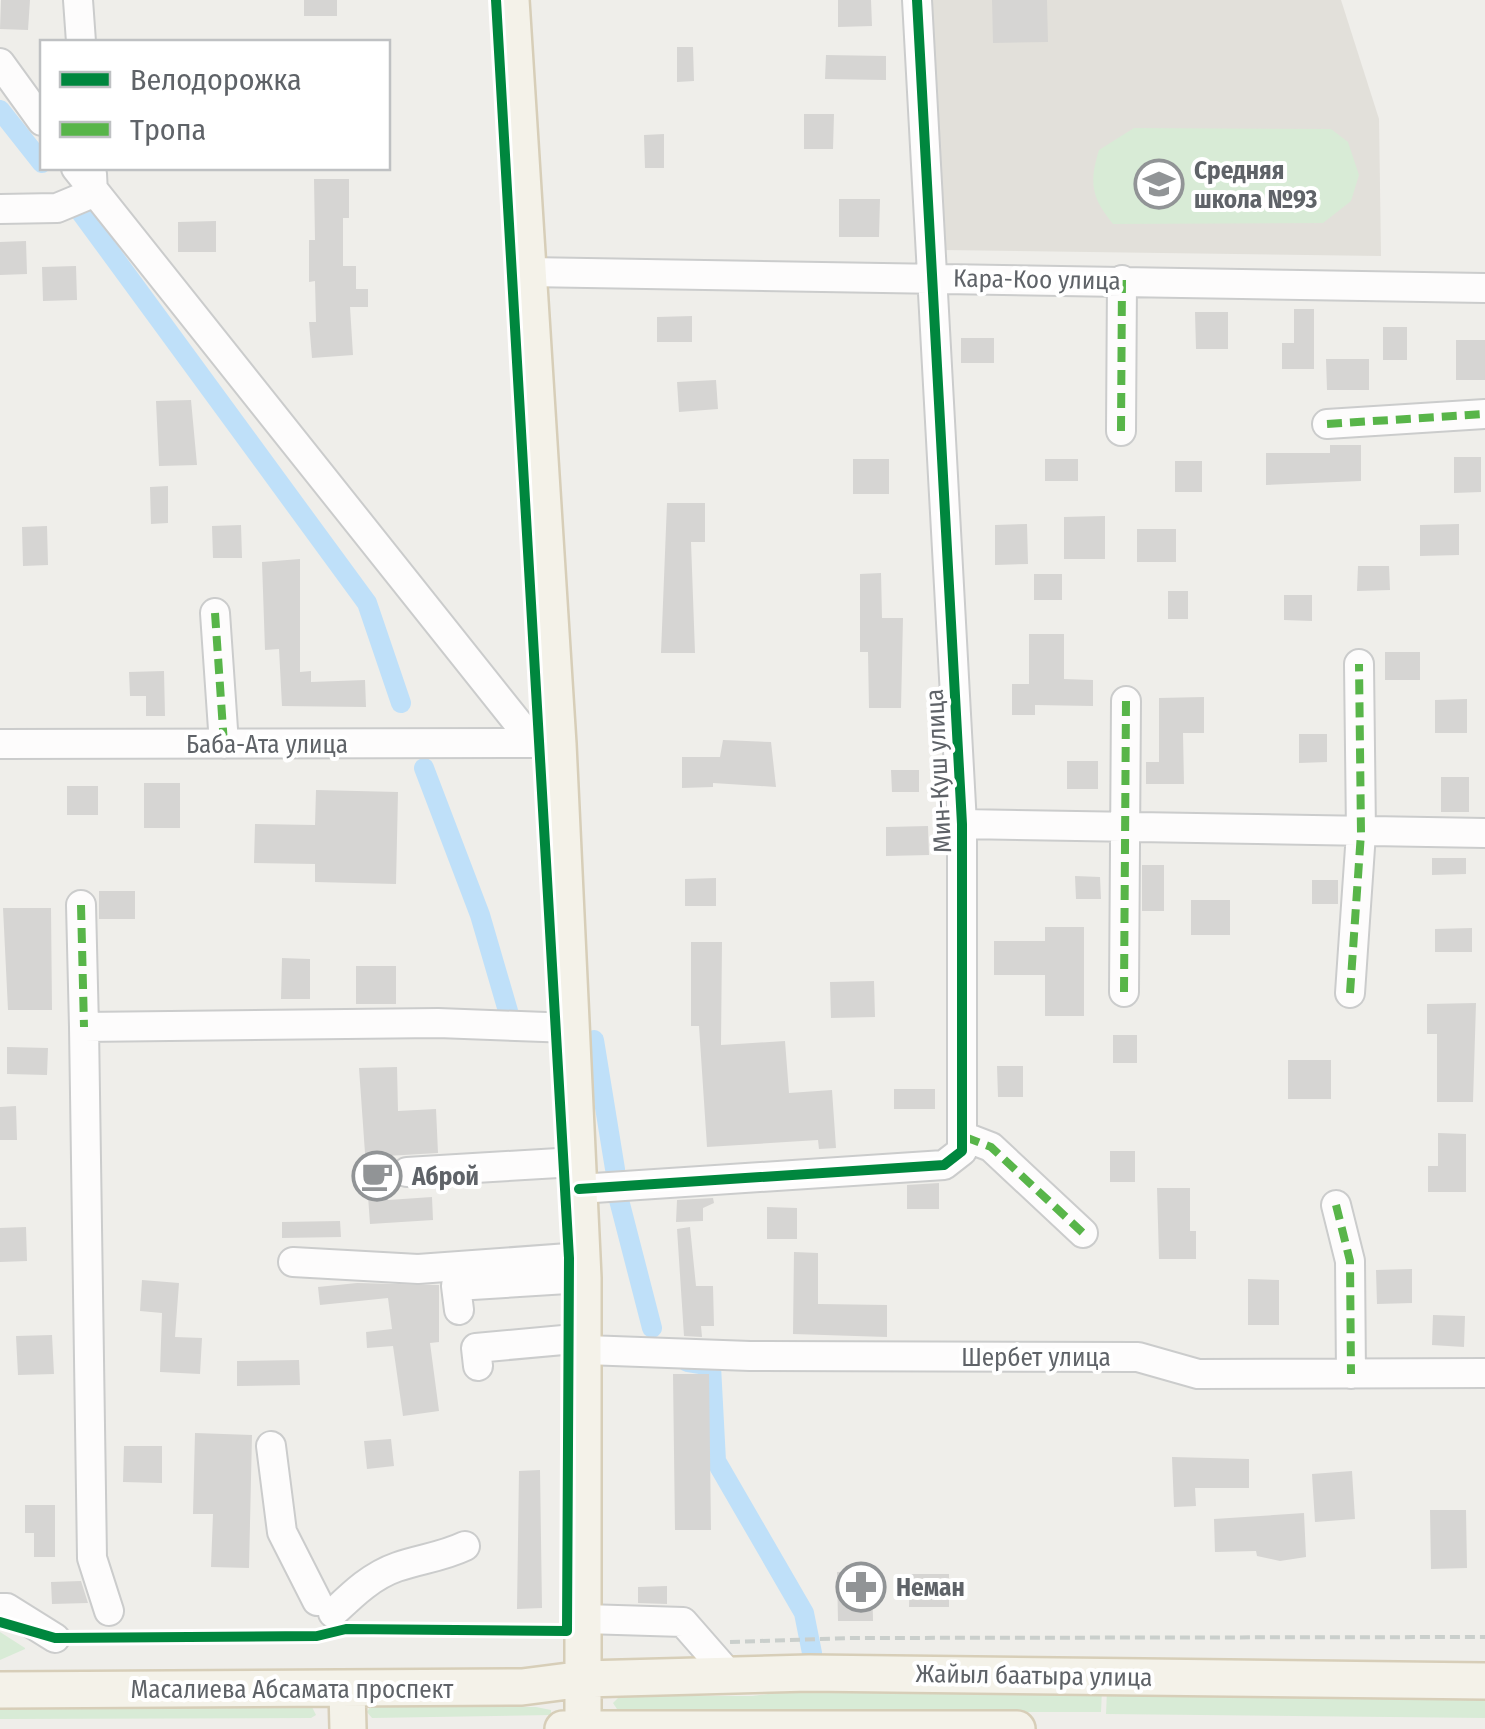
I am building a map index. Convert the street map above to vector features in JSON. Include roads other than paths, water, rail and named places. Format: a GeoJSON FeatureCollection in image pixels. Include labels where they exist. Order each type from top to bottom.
{"type":"FeatureCollection","features":[{"type":"Feature","properties":{"kind":"main road"},"geometry":{"type":"LineString","coordinates":[[511,0],[528,272],[546,743],[571,1028],[585,1344],[573,1621],[584,1679],[576,1728],[1017,1729]]}},
{"type":"Feature","properties":{"kind":"main road","name":"Жайыл баатыра улица"},"geometry":{"type":"LineString","coordinates":[[584,1679],[809,1673],[1485,1681]]}},
{"type":"Feature","properties":{"kind":"main road","name":"Масалиева Абсамата проспект"},"geometry":{"type":"LineString","coordinates":[[0,1690],[522,1687],[584,1679]]}},
{"type":"Feature","properties":{"kind":"main road"},"geometry":{"type":"LineString","coordinates":[[348,1690],[348,1729]]}},
{"type":"Feature","properties":{"kind":"street"},"geometry":{"type":"LineString","coordinates":[[78,0],[81,40]]}},
{"type":"Feature","properties":{"kind":"street","name":"Мин-Куш улица"},"geometry":{"type":"LineString","coordinates":[[918,0],[962,824],[965,1137]]}},
{"type":"Feature","properties":{"kind":"street"},"geometry":{"type":"LineString","coordinates":[[0,63],[40,118]]}},
{"type":"Feature","properties":{"kind":"street"},"geometry":{"type":"LineString","coordinates":[[0,208],[56,208],[92,180],[546,743]]}},
{"type":"Feature","properties":{"kind":"street","name":"Кара-Коо улица"},"geometry":{"type":"LineString","coordinates":[[528,272],[1485,288]]}},
{"type":"Feature","properties":{"kind":"street"},"geometry":{"type":"LineString","coordinates":[[1121,431],[1122,280]]}},
{"type":"Feature","properties":{"kind":"street"},"geometry":{"type":"LineString","coordinates":[[1327,424],[1485,414]]}},
{"type":"Feature","properties":{"kind":"street"},"geometry":{"type":"LineString","coordinates":[[215,613],[224,744]]}},
{"type":"Feature","properties":{"kind":"street"},"geometry":{"type":"LineString","coordinates":[[1350,994],[1361,834],[1360,664]]}},
{"type":"Feature","properties":{"kind":"street"},"geometry":{"type":"LineString","coordinates":[[1124,992],[1126,701]]}},
{"type":"Feature","properties":{"kind":"street","name":"Баба-Ата улица"},"geometry":{"type":"LineString","coordinates":[[0,744],[546,743]]}},
{"type":"Feature","properties":{"kind":"street"},"geometry":{"type":"LineString","coordinates":[[962,824],[1125,824],[1361,834],[1485,834]]}},
{"type":"Feature","properties":{"kind":"street"},"geometry":{"type":"LineString","coordinates":[[81,904],[92,1558],[109,1612]]}},
{"type":"Feature","properties":{"kind":"street"},"geometry":{"type":"LineString","coordinates":[[84,1028],[438,1023],[571,1028]]}},
{"type":"Feature","properties":{"kind":"street"},"geometry":{"type":"LineString","coordinates":[[407,1172],[577,1176],[944,1165],[962,1151],[965,1137],[991,1147],[1082,1232]]}},
{"type":"Feature","properties":{"kind":"street"},"geometry":{"type":"LineString","coordinates":[[1336,1205],[1350,1261],[1352,1374]]}},
{"type":"Feature","properties":{"kind":"street"},"geometry":{"type":"LineString","coordinates":[[293,1262],[418,1269],[582,1268]]}},
{"type":"Feature","properties":{"kind":"street"},"geometry":{"type":"LineString","coordinates":[[459,1310],[456,1286],[582,1268]]}},
{"type":"Feature","properties":{"kind":"street","name":"Шербет улица"},"geometry":{"type":"LineString","coordinates":[[478,1366],[476,1348],[585,1344],[750,1356],[1138,1357],[1198,1374],[1485,1373]]}},
{"type":"Feature","properties":{"kind":"street"},"geometry":{"type":"LineString","coordinates":[[271,1446],[282,1532],[325,1607],[394,1568],[439,1558],[464,1546]]}},
{"type":"Feature","properties":{"kind":"street"},"geometry":{"type":"LineString","coordinates":[[0,1608],[7,1608],[55,1638]]}},
{"type":"Feature","properties":{"kind":"street"},"geometry":{"type":"LineString","coordinates":[[573,1621],[682,1622],[732,1678]]}},
{"type":"Feature","properties":{"kind":"waterway"},"geometry":{"type":"LineString","coordinates":[[0,110],[40,160]]}},
{"type":"Feature","properties":{"kind":"waterway"},"geometry":{"type":"LineString","coordinates":[[77,207],[367,603],[401,703]]}},
{"type":"Feature","properties":{"kind":"waterway"},"geometry":{"type":"LineString","coordinates":[[424,768],[480,915],[508,1011]]}},
{"type":"Feature","properties":{"kind":"waterway"},"geometry":{"type":"LineString","coordinates":[[594,1040],[615,1169]]}},
{"type":"Feature","properties":{"kind":"waterway"},"geometry":{"type":"LineString","coordinates":[[619,1200],[652,1328]]}},
{"type":"Feature","properties":{"kind":"waterway"},"geometry":{"type":"LineString","coordinates":[[687,1362],[711,1366],[716,1461],[804,1613],[812,1653]]}},
{"type":"Feature","properties":{"kind":"place","name":"Средняя школа №93"},"geometry":{"type":"Point","coordinates":[1159,184]}},
{"type":"Feature","properties":{"kind":"place","name":"Аброй"},"geometry":{"type":"Point","coordinates":[377,1176]}},
{"type":"Feature","properties":{"kind":"place","name":"Неман"},"geometry":{"type":"Point","coordinates":[861,1587]}}]}
